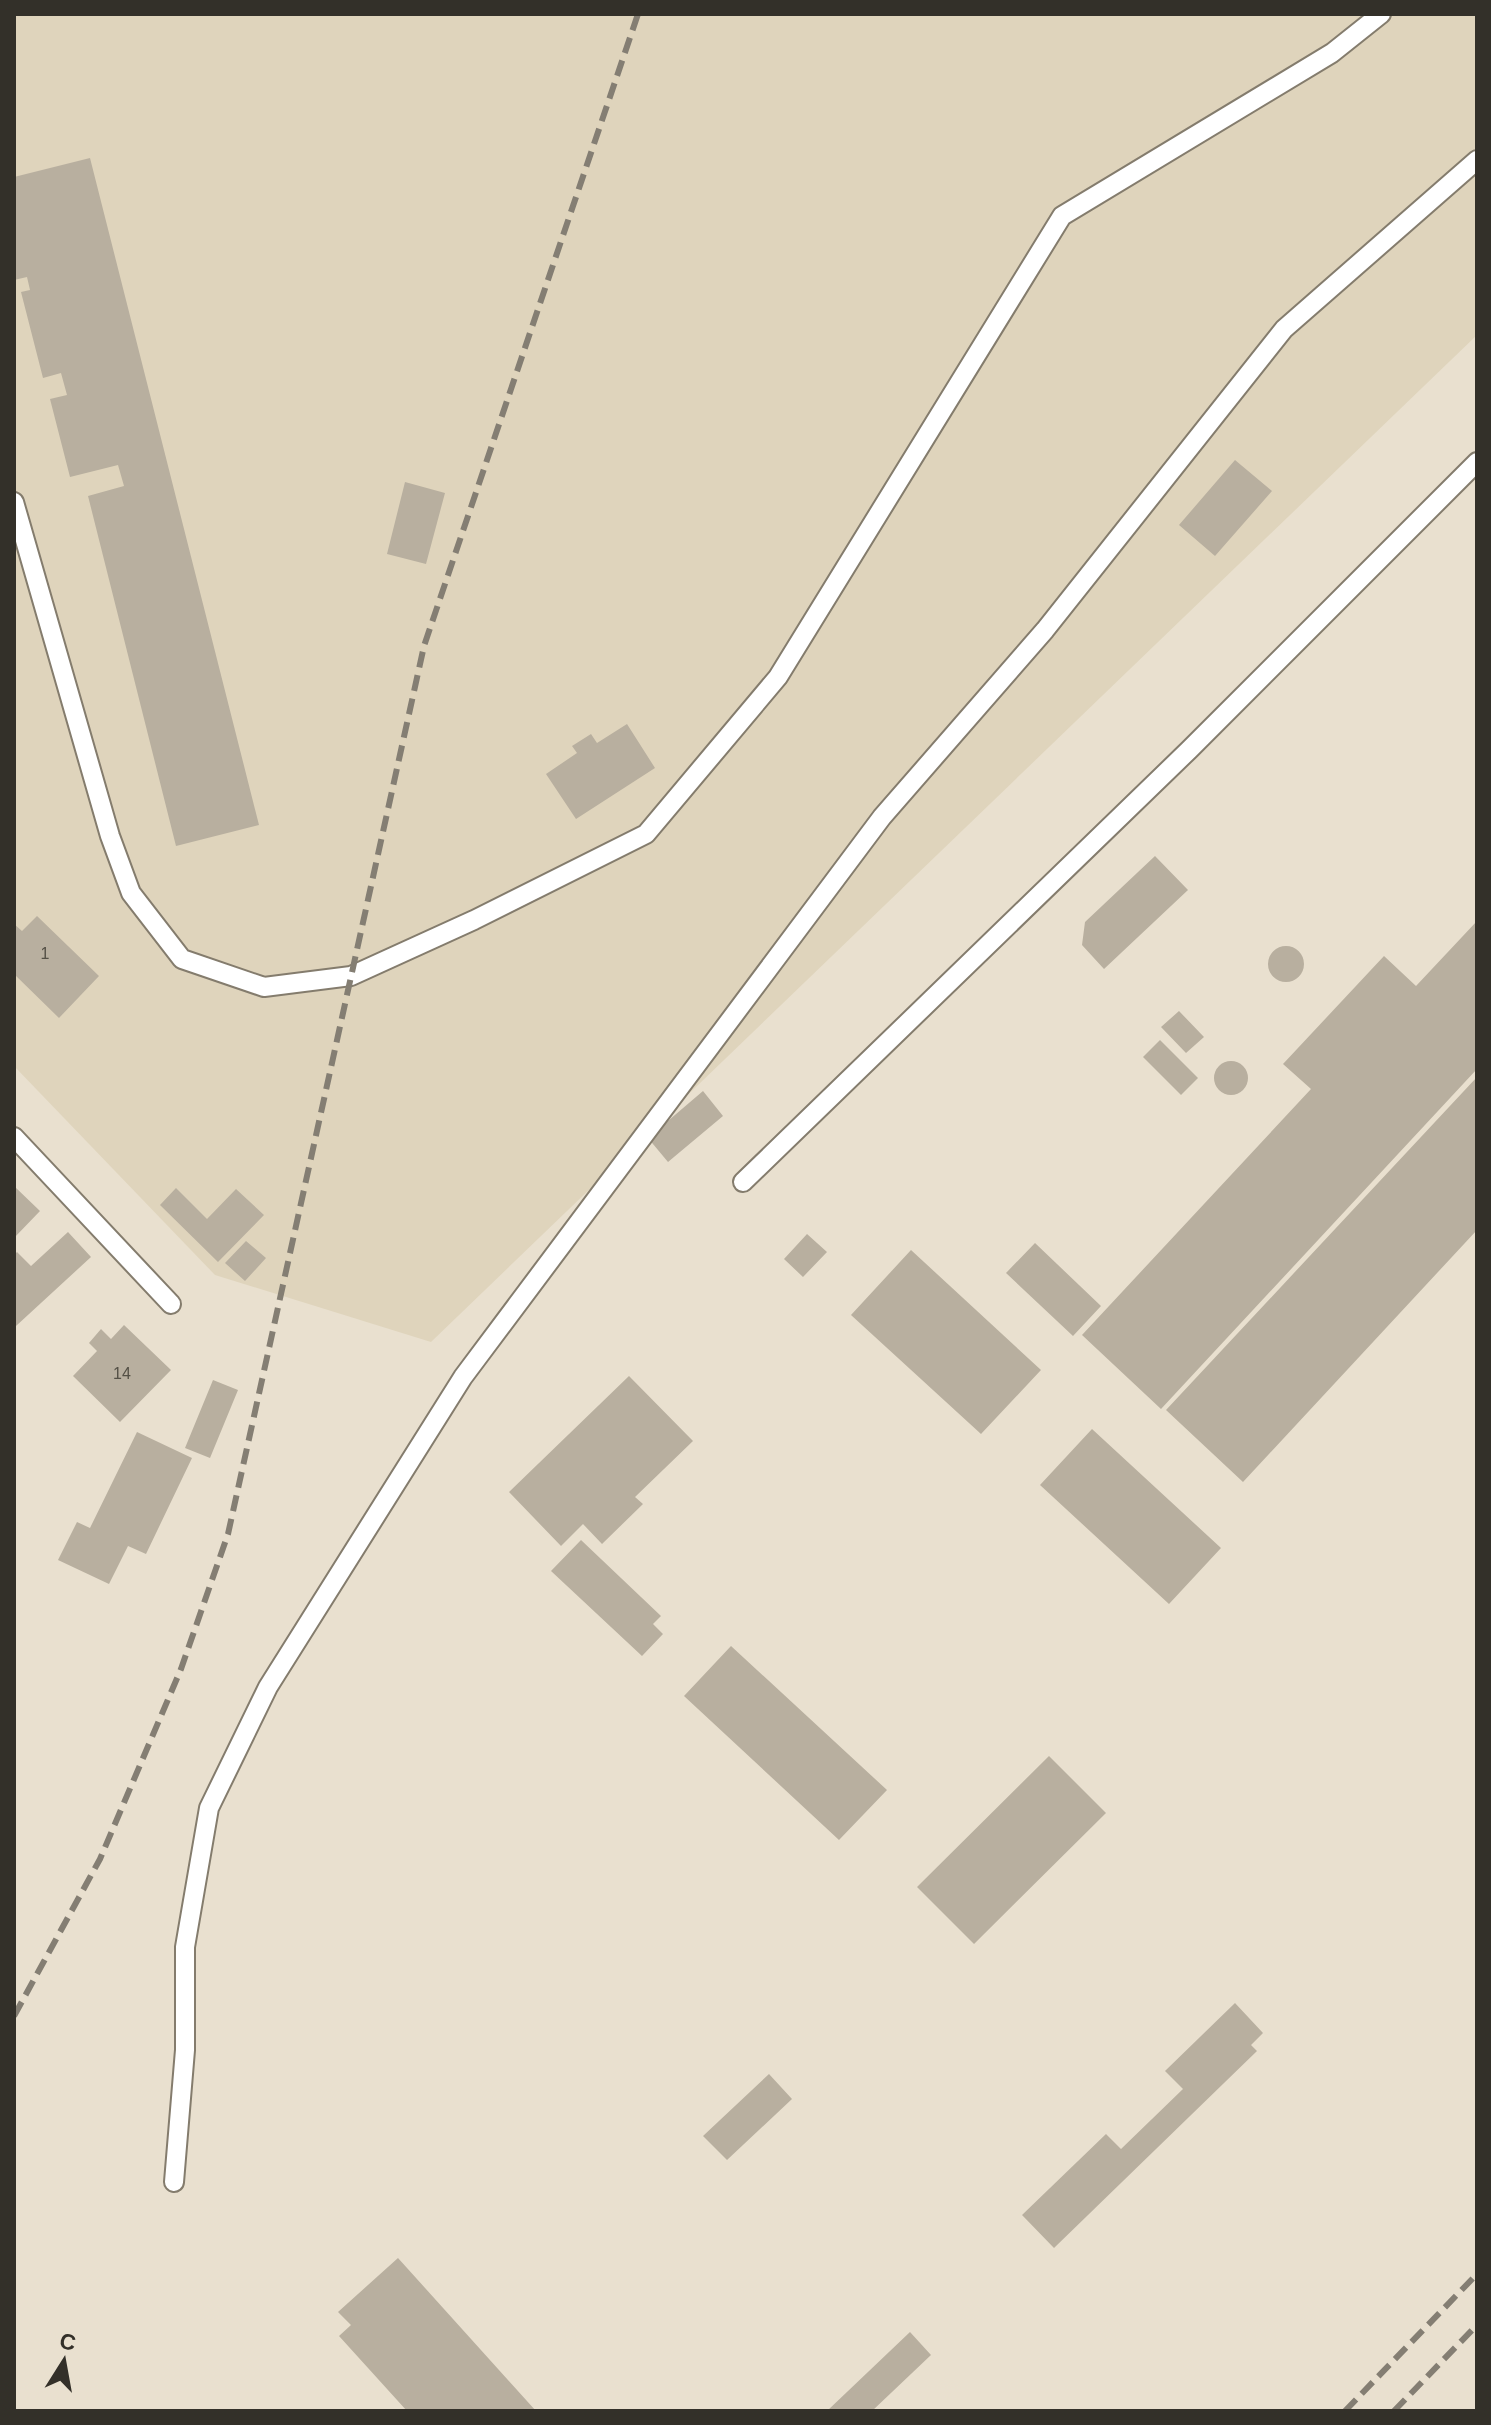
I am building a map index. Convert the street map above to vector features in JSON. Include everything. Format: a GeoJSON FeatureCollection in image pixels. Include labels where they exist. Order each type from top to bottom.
{"type":"FeatureCollection","features":[{"type":"Feature","properties":{"kind":"lane"},"geometry":{"type":"LineString","coordinates":[[14,502],[110,836],[131,893],[182,959],[264,987],[351,976],[474,920],[646,834],[778,677],[1062,216],[1332,53],[1381,14]]}},
{"type":"Feature","properties":{"kind":"lane"},"geometry":{"type":"LineString","coordinates":[[174,2182],[185,2050],[185,1947],[209,1808],[268,1687],[463,1377],[882,817],[1045,630],[1284,329],[1477,160]]}},
{"type":"Feature","properties":{"kind":"lane"},"geometry":{"type":"LineString","coordinates":[[743,1182],[1189,750],[1477,462]]}},
{"type":"Feature","properties":{"kind":"lane"},"geometry":{"type":"LineString","coordinates":[[14,1137],[171,1304]]}},
{"type":"Feature","properties":{"kind":"shaded area"},"geometry":{"type":"Polygon","coordinates":[[[14,14],[1477,14],[1477,335],[431,1342],[215,1275],[14,1066],[14,14]]]}},
{"type":"Feature","properties":{"kind":"building"},"geometry":{"type":"Polygon","coordinates":[[[90,158],[259,825],[176,846],[88,496],[124,486],[118,465],[70,477],[50,399],[67,395],[61,373],[43,378],[21,292],[30,290],[27,277],[14,280],[14,177],[90,158]]]}},
{"type":"Feature","properties":{"kind":"building"},"geometry":{"type":"Polygon","coordinates":[[[1235,460],[1272,491],[1215,556],[1179,525],[1235,460]]]}},
{"type":"Feature","properties":{"kind":"building"},"geometry":{"type":"Polygon","coordinates":[[[405,482],[445,493],[426,564],[387,554],[405,482]]]}},
{"type":"Feature","properties":{"kind":"building"},"geometry":{"type":"Polygon","coordinates":[[[627,724],[655,768],[576,819],[546,774],[577,753],[572,746],[591,734],[597,743],[627,724]]]}},
{"type":"Feature","properties":{"kind":"building"},"geometry":{"type":"Polygon","coordinates":[[[1155,856],[1188,890],[1104,969],[1082,945],[1085,922],[1155,856]]]}},
{"type":"Feature","properties":{"kind":"building"},"geometry":{"type":"Polygon","coordinates":[[[37,916],[99,976],[59,1018],[14,974],[14,924],[22,931],[37,916]]]}},
{"type":"Feature","properties":{"kind":"building"},"geometry":{"type":"Polygon","coordinates":[[[1477,921],[1477,1069],[1161,1409],[1082,1335],[1311,1089],[1283,1064],[1384,956],[1416,986],[1477,921]]]}},
{"type":"Feature","properties":{"kind":"building"},"geometry":{"type":"Polygon","coordinates":[[[1286,946],[1299,951],[1304,964],[1299,977],[1286,982],[1273,977],[1268,964],[1273,951],[1286,946]]]}},
{"type":"Feature","properties":{"kind":"building"},"geometry":{"type":"Polygon","coordinates":[[[1179,1011],[1204,1037],[1186,1053],[1161,1027],[1179,1011]]]}},
{"type":"Feature","properties":{"kind":"building"},"geometry":{"type":"Polygon","coordinates":[[[1160,1040],[1198,1078],[1181,1095],[1143,1057],[1160,1040]]]}},
{"type":"Feature","properties":{"kind":"building"},"geometry":{"type":"Polygon","coordinates":[[[1231,1061],[1243,1066],[1248,1078],[1243,1090],[1231,1095],[1219,1090],[1214,1078],[1219,1066],[1231,1061]]]}},
{"type":"Feature","properties":{"kind":"building"},"geometry":{"type":"Polygon","coordinates":[[[1477,1077],[1477,1230],[1243,1482],[1166,1410],[1477,1077]]]}},
{"type":"Feature","properties":{"kind":"building"},"geometry":{"type":"Polygon","coordinates":[[[703,1091],[723,1116],[668,1162],[648,1138],[703,1091]]]}},
{"type":"Feature","properties":{"kind":"building"},"geometry":{"type":"Polygon","coordinates":[[[14,1186],[40,1211],[14,1238],[14,1186]]]}},
{"type":"Feature","properties":{"kind":"building"},"geometry":{"type":"Polygon","coordinates":[[[176,1188],[207,1219],[236,1189],[264,1215],[218,1262],[160,1205],[176,1188]]]}},
{"type":"Feature","properties":{"kind":"building"},"geometry":{"type":"Polygon","coordinates":[[[68,1232],[91,1257],[16,1326],[14,1255],[17,1252],[31,1266],[68,1232]]]}},
{"type":"Feature","properties":{"kind":"building"},"geometry":{"type":"Polygon","coordinates":[[[807,1234],[827,1252],[803,1277],[784,1259],[807,1234]]]}},
{"type":"Feature","properties":{"kind":"building"},"geometry":{"type":"Polygon","coordinates":[[[246,1241],[266,1258],[245,1281],[225,1263],[246,1241]]]}},
{"type":"Feature","properties":{"kind":"building"},"geometry":{"type":"Polygon","coordinates":[[[1035,1243],[1101,1306],[1073,1336],[1006,1273],[1035,1243]]]}},
{"type":"Feature","properties":{"kind":"building"},"geometry":{"type":"Polygon","coordinates":[[[911,1250],[1041,1370],[981,1434],[851,1315],[911,1250]]]}},
{"type":"Feature","properties":{"kind":"building"},"geometry":{"type":"Polygon","coordinates":[[[124,1325],[171,1370],[120,1422],[73,1376],[97,1351],[89,1343],[101,1329],[111,1339],[124,1325]]]}},
{"type":"Feature","properties":{"kind":"building"},"geometry":{"type":"Polygon","coordinates":[[[629,1376],[693,1441],[635,1497],[643,1504],[602,1544],[583,1524],[561,1546],[509,1492],[629,1376]]]}},
{"type":"Feature","properties":{"kind":"building"},"geometry":{"type":"Polygon","coordinates":[[[213,1380],[238,1390],[210,1458],[185,1448],[213,1380]]]}},
{"type":"Feature","properties":{"kind":"building"},"geometry":{"type":"Polygon","coordinates":[[[1092,1429],[1221,1548],[1169,1604],[1040,1485],[1092,1429]]]}},
{"type":"Feature","properties":{"kind":"building"},"geometry":{"type":"Polygon","coordinates":[[[137,1432],[192,1458],[146,1554],[128,1546],[109,1584],[58,1560],[77,1522],[90,1528],[137,1432]]]}},
{"type":"Feature","properties":{"kind":"building"},"geometry":{"type":"Polygon","coordinates":[[[581,1540],[661,1616],[653,1624],[663,1634],[642,1656],[551,1571],[581,1540]]]}},
{"type":"Feature","properties":{"kind":"building"},"geometry":{"type":"Polygon","coordinates":[[[731,1646],[887,1790],[839,1840],[684,1696],[731,1646]]]}},
{"type":"Feature","properties":{"kind":"building"},"geometry":{"type":"Polygon","coordinates":[[[1049,1756],[1106,1813],[974,1944],[917,1887],[1049,1756]]]}},
{"type":"Feature","properties":{"kind":"building"},"geometry":{"type":"Polygon","coordinates":[[[1235,2003],[1263,2033],[1251,2045],[1257,2051],[1054,2248],[1022,2215],[1106,2134],[1121,2149],[1183,2089],[1165,2071],[1235,2003]]]}},
{"type":"Feature","properties":{"kind":"building"},"geometry":{"type":"Polygon","coordinates":[[[769,2074],[792,2099],[727,2160],[703,2136],[769,2074]]]}},
{"type":"Feature","properties":{"kind":"building"},"geometry":{"type":"Polygon","coordinates":[[[398,2258],[536,2411],[407,2411],[339,2336],[351,2325],[338,2312],[398,2258]]]}},
{"type":"Feature","properties":{"kind":"building"},"geometry":{"type":"Polygon","coordinates":[[[910,2332],[931,2355],[872,2411],[827,2411],[910,2332]]]}},
{"type":"Feature","properties":{"kind":"railway"},"geometry":{"type":"LineString","coordinates":[[14,2016],[100,1859],[181,1669],[228,1534],[424,646],[638,14]]}},
{"type":"Feature","properties":{"kind":"railway"},"geometry":{"type":"LineString","coordinates":[[1345,2411],[1477,2274]]}},
{"type":"Feature","properties":{"kind":"railway"},"geometry":{"type":"LineString","coordinates":[[1394,2411],[1477,2325]]}}]}
